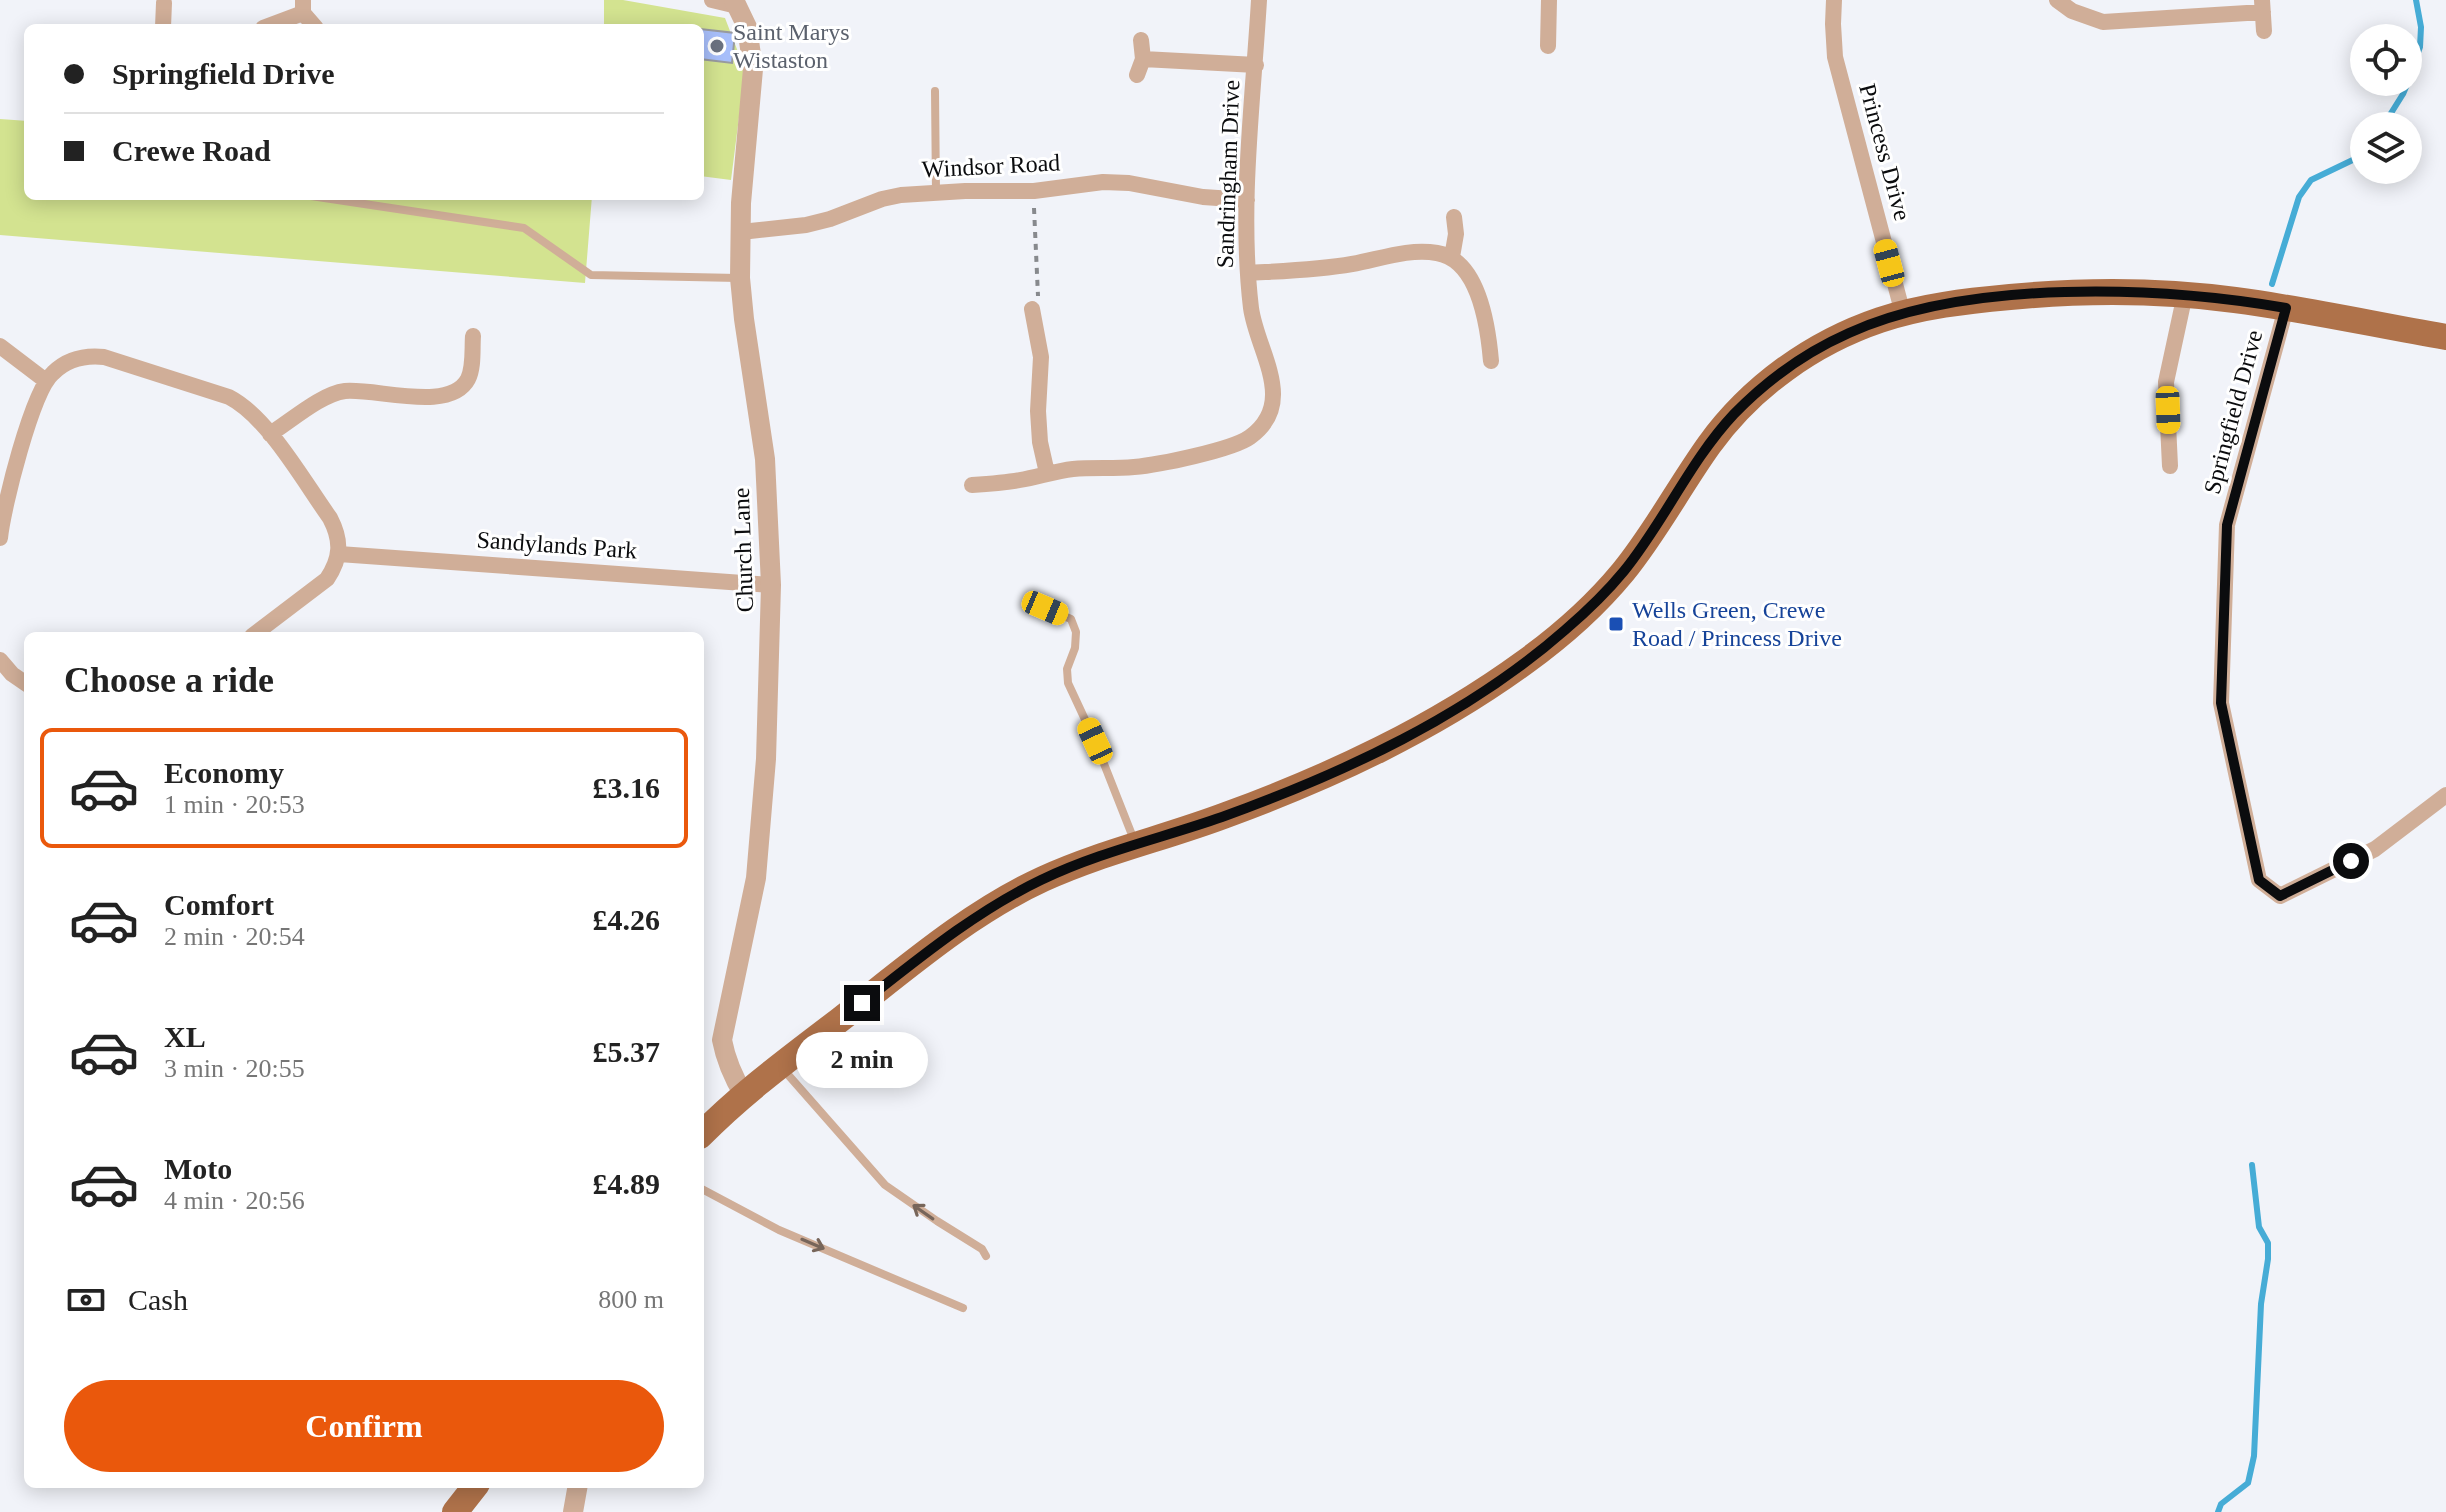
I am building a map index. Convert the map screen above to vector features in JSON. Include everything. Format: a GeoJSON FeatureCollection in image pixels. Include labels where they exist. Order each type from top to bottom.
{"type":"FeatureCollection","features":[{"type":"Feature","properties":{"kind":"main road"},"geometry":{"type":"LineString","coordinates":[[704,1132],[781,1066],[957,931],[1001,902],[1040,880],[1094,858],[1221,817],[1350,766],[1476,696],[1550,643],[1599,599],[1625,570],[1732,416],[1783,370],[1849,333],[1903,314],[1950,303],[2084,293],[2185,294],[2236,300],[2446,337]]}},
{"type":"Feature","properties":{"kind":"main road"},"geometry":{"type":"LineString","coordinates":[[455,1512],[474,1488]]}},
{"type":"Feature","properties":{"kind":"street"},"geometry":{"type":"LineString","coordinates":[[712,0],[736,3]]}},
{"type":"Feature","properties":{"kind":"street","name":"Sandringham Drive"},"geometry":{"type":"LineString","coordinates":[[972,485],[1021,480],[1047,473],[1137,467],[1233,446],[1249,438],[1270,414],[1273,381],[1252,312],[1248,273],[1247,200],[1259,0]]}},
{"type":"Feature","properties":{"kind":"street"},"geometry":{"type":"LineString","coordinates":[[1548,46],[1549,0]]}},
{"type":"Feature","properties":{"kind":"street","name":"Princess Drive"},"geometry":{"type":"LineString","coordinates":[[1834,0],[1835,57],[1903,314]]}},
{"type":"Feature","properties":{"kind":"street"},"geometry":{"type":"LineString","coordinates":[[2057,0],[2072,11],[2103,22],[2263,6],[2264,31]]}},
{"type":"Feature","properties":{"kind":"street"},"geometry":{"type":"LineString","coordinates":[[162,24],[164,3]]}},
{"type":"Feature","properties":{"kind":"street","name":"Church Lane"},"geometry":{"type":"LineString","coordinates":[[736,3],[747,27],[753,69],[741,203],[740,278],[765,459],[771,585],[769,689],[759,855],[722,1040],[728,1066],[744,1095]]}},
{"type":"Feature","properties":{"kind":"street"},"geometry":{"type":"LineString","coordinates":[[270,24],[303,6],[314,24]]}},
{"type":"Feature","properties":{"kind":"street"},"geometry":{"type":"LineString","coordinates":[[1137,75],[1143,59],[1141,40]]}},
{"type":"Feature","properties":{"kind":"street"},"geometry":{"type":"LineString","coordinates":[[1143,59],[1256,65]]}},
{"type":"Feature","properties":{"kind":"street","name":"Windsor Road"},"geometry":{"type":"LineString","coordinates":[[741,232],[806,225],[901,195],[1034,191],[1103,182],[1129,183],[1203,197],[1247,200]]}},
{"type":"Feature","properties":{"kind":"street"},"geometry":{"type":"LineString","coordinates":[[1452,257],[1456,234],[1454,217]]}},
{"type":"Feature","properties":{"kind":"street"},"geometry":{"type":"LineString","coordinates":[[1248,273],[1337,267],[1415,252],[1435,252],[1452,257],[1463,265],[1473,282],[1483,311],[1491,361]]}},
{"type":"Feature","properties":{"kind":"street"},"geometry":{"type":"LineString","coordinates":[[2170,466],[2166,382],[2185,294]]}},
{"type":"Feature","properties":{"kind":"street","name":"Springfield Drive"},"geometry":{"type":"LineString","coordinates":[[2286,308],[2227,525],[2221,703],[2259,880],[2280,896],[2375,849],[2446,795]]}},
{"type":"Feature","properties":{"kind":"street"},"geometry":{"type":"LineString","coordinates":[[1032,309],[1041,357],[1038,411],[1040,442],[1047,473]]}},
{"type":"Feature","properties":{"kind":"street"},"geometry":{"type":"LineString","coordinates":[[270,434],[328,396],[344,392],[435,397],[454,393],[470,374],[473,336]]}},
{"type":"Feature","properties":{"kind":"street"},"geometry":{"type":"LineString","coordinates":[[0,346],[46,381]]}},
{"type":"Feature","properties":{"kind":"street"},"geometry":{"type":"LineString","coordinates":[[0,538],[5,501],[40,390],[52,373],[69,361],[104,357],[229,397],[250,410],[270,434],[330,518],[339,537],[339,554],[327,579],[257,632]]}},
{"type":"Feature","properties":{"kind":"street","name":"Sandylands Park"},"geometry":{"type":"LineString","coordinates":[[339,554],[771,585]]}},
{"type":"Feature","properties":{"kind":"street"},"geometry":{"type":"LineString","coordinates":[[0,660],[24,682]]}},
{"type":"Feature","properties":{"kind":"street"},"geometry":{"type":"LineString","coordinates":[[573,1512],[577,1488]]}},
{"type":"Feature","properties":{"kind":"lane"},"geometry":{"type":"LineString","coordinates":[[935,91],[936,193]]}},
{"type":"Feature","properties":{"kind":"lane"},"geometry":{"type":"LineString","coordinates":[[338,200],[524,228],[591,275],[740,278]]}},
{"type":"Feature","properties":{"kind":"lane"},"geometry":{"type":"LineString","coordinates":[[1045,608],[1071,619],[1076,632],[1075,648],[1067,669],[1068,683],[1136,844]]}},
{"type":"Feature","properties":{"kind":"lane"},"geometry":{"type":"LineString","coordinates":[[781,1066],[885,1185],[982,1249],[986,1256]]}},
{"type":"Feature","properties":{"kind":"lane"},"geometry":{"type":"LineString","coordinates":[[704,1190],[779,1230],[963,1308]]}},
{"type":"Feature","properties":{"kind":"path"},"geometry":{"type":"LineString","coordinates":[[1032,309],[1038,299],[1034,191]]}},
{"type":"Feature","properties":{"kind":"green space"},"geometry":{"type":"Polygon","coordinates":[[[604,0],[623,0],[725,18],[745,70],[731,180],[704,177],[704,24],[604,24],[604,0]]]}},
{"type":"Feature","properties":{"kind":"green space"},"geometry":{"type":"Polygon","coordinates":[[[0,119],[24,121],[24,200],[592,200],[585,283],[0,235],[0,119]]]}},
{"type":"Feature","properties":{"kind":"building","name":"Saint Marys Wistaston"},"geometry":{"type":"Polygon","coordinates":[[[704,29],[735,33],[732,63],[704,60],[704,29]]]}},
{"type":"Feature","properties":{"kind":"waterway"},"geometry":{"type":"LineString","coordinates":[[2416,0],[2420,24]]}},
{"type":"Feature","properties":{"kind":"waterway"},"geometry":{"type":"LineString","coordinates":[[2392,112],[2402,96]]}},
{"type":"Feature","properties":{"kind":"waterway"},"geometry":{"type":"LineString","coordinates":[[2272,284],[2299,197],[2311,180],[2350,161]]}},
{"type":"Feature","properties":{"kind":"waterway"},"geometry":{"type":"LineString","coordinates":[[2218,1512],[2221,1504],[2248,1483],[2254,1456],[2261,1304],[2268,1243],[2259,1227],[2252,1165]]}},
{"type":"Feature","properties":{"kind":"place","name":"Saint Marys Wistaston"},"geometry":{"type":"Point","coordinates":[717,46]}},
{"type":"Feature","properties":{"kind":"place","name":"Wells Green, Crewe Road / Princess Drive"},"geometry":{"type":"Point","coordinates":[1616,624]}},
{"type":"Feature","properties":{"kind":"route"},"geometry":{"type":"LineString","coordinates":[[862,1003],[957,931],[1040,880],[1094,858],[1221,817],[1350,766],[1476,696],[1561,634],[1599,599],[1625,570],[1732,416],[1783,370],[1814,350],[1880,320],[1938,305],[2027,295],[2185,294],[2286,308],[2227,525],[2221,703],[2259,880],[2280,896],[2351,861]]}}]}
